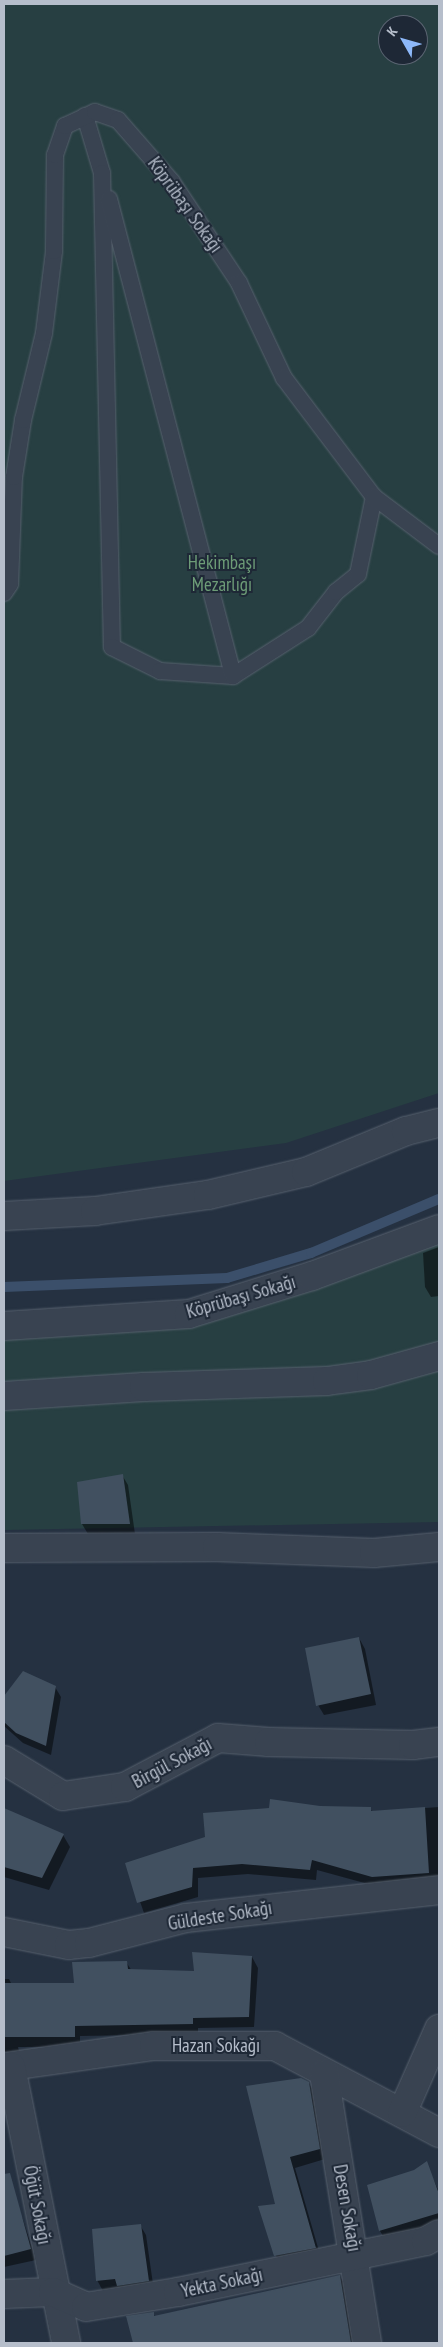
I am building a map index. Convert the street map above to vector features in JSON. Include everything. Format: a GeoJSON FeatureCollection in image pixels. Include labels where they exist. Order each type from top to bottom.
{"type":"FeatureCollection","features":[{"type":"Feature","properties":{"kind":"street"},"geometry":{"type":"LineString","coordinates":[[4,1216],[95,1211],[208,1195],[306,1172],[406,1131],[439,1124]]}},
{"type":"Feature","properties":{"kind":"street","name":"Köprübaşı Sokağı"},"geometry":{"type":"LineString","coordinates":[[4,1326],[189,1314],[312,1276],[439,1229]]}},
{"type":"Feature","properties":{"kind":"street"},"geometry":{"type":"LineString","coordinates":[[4,1396],[144,1386],[327,1381],[371,1374],[439,1356]]}},
{"type":"Feature","properties":{"kind":"street"},"geometry":{"type":"LineString","coordinates":[[4,1548],[217,1547],[374,1553],[439,1547]]}},
{"type":"Feature","properties":{"kind":"street","name":"Birgül Sokağı"},"geometry":{"type":"LineString","coordinates":[[4,1760],[63,1796],[125,1787],[218,1738],[269,1742],[413,1744],[439,1742]]}},
{"type":"Feature","properties":{"kind":"street","name":"Güldeste Sokağı"},"geometry":{"type":"LineString","coordinates":[[4,1932],[69,1945],[89,1943],[186,1918],[439,1890]]}},
{"type":"Feature","properties":{"kind":"street"},"geometry":{"type":"LineString","coordinates":[[402,2113],[439,2029]]}},
{"type":"Feature","properties":{"kind":"street","name":"Hazan Sokağı"},"geometry":{"type":"LineString","coordinates":[[7,2066],[154,2046],[275,2046],[324,2074],[439,2133]]}},
{"type":"Feature","properties":{"kind":"street","name":"Öğüt Sokağı"},"geometry":{"type":"LineString","coordinates":[[7,2066],[53,2292],[66,2343]]}},
{"type":"Feature","properties":{"kind":"street","name":"Desen Sokağı"},"geometry":{"type":"LineString","coordinates":[[324,2074],[355,2255],[367,2343]]}},
{"type":"Feature","properties":{"kind":"street","name":"Yekta Sokağı"},"geometry":{"type":"LineString","coordinates":[[4,2294],[53,2292],[86,2307],[178,2292],[426,2241],[439,2234]]}},
{"type":"Feature","properties":{"kind":"lane","name":"Köprübaşı Sokağı"},"geometry":{"type":"LineString","coordinates":[[85,116],[95,112],[118,120],[172,182],[239,283],[284,378],[374,497],[439,546]]}},
{"type":"Feature","properties":{"kind":"lane"},"geometry":{"type":"LineString","coordinates":[[4,593],[10,584],[14,477],[23,420],[44,333],[54,251],[56,155],[65,126],[85,116],[102,173],[233,676]]}},
{"type":"Feature","properties":{"kind":"lane"},"geometry":{"type":"LineString","coordinates":[[102,173],[112,647],[160,671],[233,676],[308,628],[336,592],[358,574],[374,497]]}},
{"type":"Feature","properties":{"kind":"green space","name":"Hekimbaşı Mezarlığı"},"geometry":{"type":"Polygon","coordinates":[[[4,4],[439,4],[439,1093],[286,1143],[4,1181],[4,4]]]}},
{"type":"Feature","properties":{"kind":"green space"},"geometry":{"type":"Polygon","coordinates":[[[439,1242],[439,1522],[4,1530],[4,1337],[174,1325],[439,1242]]]}},
{"type":"Feature","properties":{"kind":"building"},"geometry":{"type":"Polygon","coordinates":[[[123,1474],[130,1524],[81,1524],[77,1482],[123,1474]]]}},
{"type":"Feature","properties":{"kind":"building"},"geometry":{"type":"Polygon","coordinates":[[[359,1637],[371,1694],[316,1706],[305,1648],[359,1637]]]}},
{"type":"Feature","properties":{"kind":"building"},"geometry":{"type":"Polygon","coordinates":[[[23,1671],[56,1686],[46,1746],[16,1733],[4,1722],[4,1696],[23,1671]]]}},
{"type":"Feature","properties":{"kind":"building"},"geometry":{"type":"Polygon","coordinates":[[[270,1799],[320,1806],[371,1807],[371,1811],[425,1807],[429,1873],[372,1877],[312,1860],[310,1870],[242,1864],[193,1868],[192,1887],[137,1903],[125,1863],[205,1837],[203,1813],[269,1808],[270,1799]]]}},
{"type":"Feature","properties":{"kind":"building"},"geometry":{"type":"Polygon","coordinates":[[[4,1808],[64,1834],[42,1878],[4,1867],[4,1808]]]}},
{"type":"Feature","properties":{"kind":"building"},"geometry":{"type":"Polygon","coordinates":[[[192,1952],[252,1956],[249,2017],[193,2018],[193,2024],[75,2026],[75,2037],[4,2037],[4,1983],[74,1983],[72,1962],[127,1961],[128,1969],[194,1971],[192,1952]]]}},
{"type":"Feature","properties":{"kind":"building"},"geometry":{"type":"Polygon","coordinates":[[[301,2078],[309,2082],[320,2149],[290,2157],[316,2248],[274,2256],[258,2206],[275,2204],[246,2086],[301,2078]]]}},
{"type":"Feature","properties":{"kind":"building"},"geometry":{"type":"Polygon","coordinates":[[[427,2161],[439,2194],[439,2213],[379,2231],[367,2185],[414,2170],[427,2161]]]}},
{"type":"Feature","properties":{"kind":"building"},"geometry":{"type":"Polygon","coordinates":[[[10,2173],[31,2249],[4,2256],[4,2174],[10,2173]]]}},
{"type":"Feature","properties":{"kind":"building"},"geometry":{"type":"Polygon","coordinates":[[[141,2224],[149,2281],[117,2286],[115,2279],[96,2281],[92,2229],[141,2224]]]}},
{"type":"Feature","properties":{"kind":"building"},"geometry":{"type":"Polygon","coordinates":[[[340,2275],[351,2343],[133,2343],[126,2316],[154,2312],[154,2316],[340,2275]]]}},
{"type":"Feature","properties":{"kind":"waterway"},"geometry":{"type":"LineString","coordinates":[[4,1287],[227,1278],[311,1253],[439,1199]]}}]}
